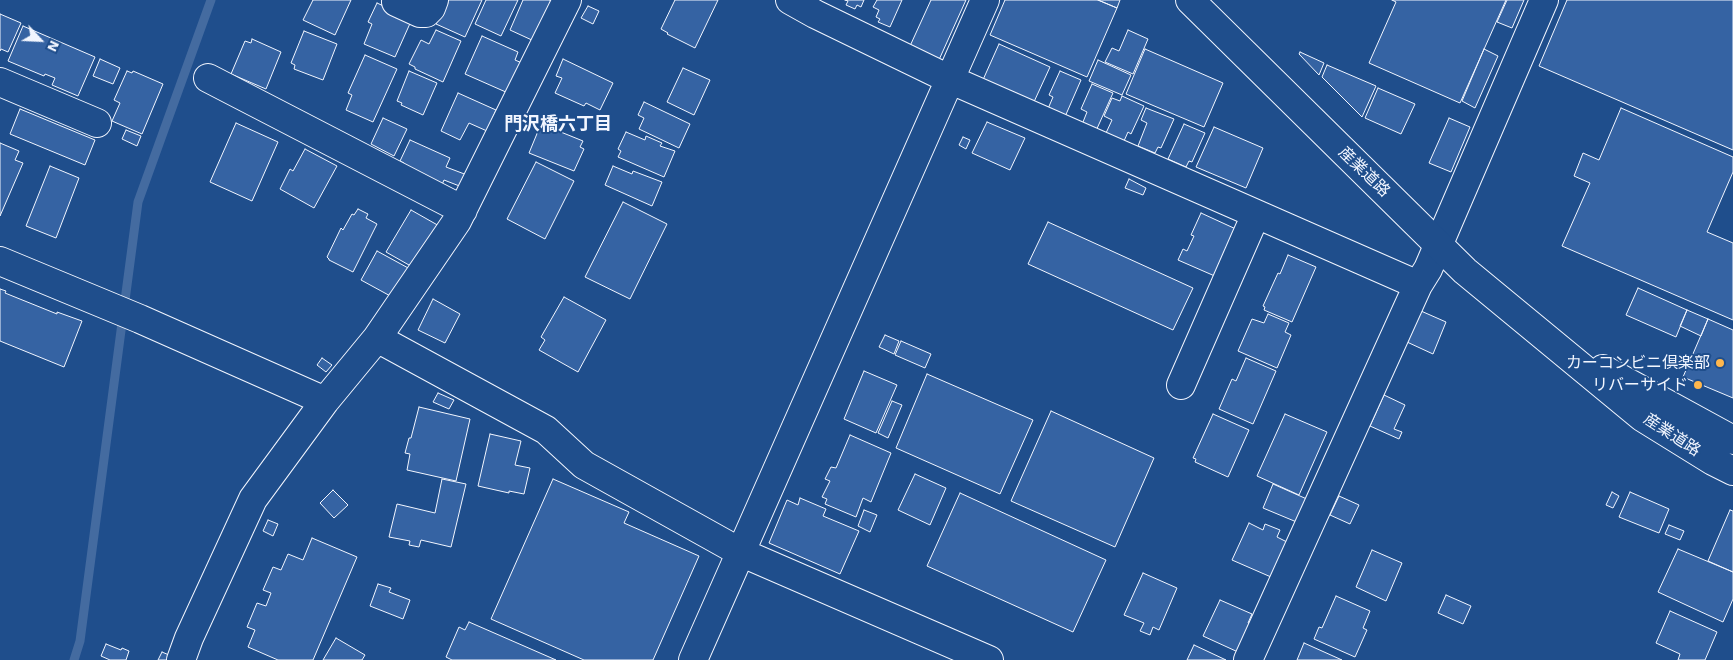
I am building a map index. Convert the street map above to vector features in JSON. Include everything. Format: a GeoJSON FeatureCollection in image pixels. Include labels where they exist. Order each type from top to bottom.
{"type":"FeatureCollection","features":[{"type":"Feature","properties":{"kind":"street"},"geometry":{"type":"LineString","coordinates":[[396,2],[420,13],[426,13],[431,8],[434,0]]}},
{"type":"Feature","properties":{"kind":"street"},"geometry":{"type":"LineString","coordinates":[[181,660],[189,638],[253,499],[325,401],[376,338],[457,221],[567,0]]}},
{"type":"Feature","properties":{"kind":"street"},"geometry":{"type":"LineString","coordinates":[[790,0],[950,79],[1418,285]]}},
{"type":"Feature","properties":{"kind":"street"},"geometry":{"type":"LineString","coordinates":[[693,660],[985,0]]}},
{"type":"Feature","properties":{"kind":"street","name":"産業道路"},"geometry":{"type":"LineString","coordinates":[[1190,0],[1439,244],[1465,272],[1642,417],[1713,461],[1733,471]]}},
{"type":"Feature","properties":{"kind":"street"},"geometry":{"type":"LineString","coordinates":[[1248,660],[1418,285],[1439,244],[1544,0]]}},
{"type":"Feature","properties":{"kind":"street"},"geometry":{"type":"LineString","coordinates":[[208,78],[463,210]]}},
{"type":"Feature","properties":{"kind":"street"},"geometry":{"type":"LineString","coordinates":[[0,82],[97,123]]}},
{"type":"Feature","properties":{"kind":"street"},"geometry":{"type":"LineString","coordinates":[[1181,385],[1256,214]]}},
{"type":"Feature","properties":{"kind":"street"},"geometry":{"type":"LineString","coordinates":[[0,261],[140,319],[325,401]]}},
{"type":"Feature","properties":{"kind":"street","name":"産業道路"},"geometry":{"type":"LineString","coordinates":[[1545,337],[1733,440]]}},
{"type":"Feature","properties":{"kind":"street"},"geometry":{"type":"LineString","coordinates":[[376,338],[546,430],[584,465],[740,552],[989,660]]}},
{"type":"Feature","properties":{"kind":"building"},"geometry":{"type":"Polygon","coordinates":[[[313,0],[351,0],[335,35],[303,20],[313,0]]]}},
{"type":"Feature","properties":{"kind":"building"},"geometry":{"type":"Polygon","coordinates":[[[447,0],[482,0],[465,37],[436,24],[447,0]]]}},
{"type":"Feature","properties":{"kind":"building"},"geometry":{"type":"Polygon","coordinates":[[[486,0],[518,0],[501,36],[475,24],[486,0]]]}},
{"type":"Feature","properties":{"kind":"building"},"geometry":{"type":"Polygon","coordinates":[[[523,0],[550,0],[551,4],[534,41],[510,30],[523,0]]]}},
{"type":"Feature","properties":{"kind":"building"},"geometry":{"type":"Polygon","coordinates":[[[675,0],[718,0],[695,48],[661,29],[675,0]]]}},
{"type":"Feature","properties":{"kind":"building"},"geometry":{"type":"Polygon","coordinates":[[[845,0],[864,0],[861,7],[857,5],[855,9],[846,5],[848,1],[845,0]]]}},
{"type":"Feature","properties":{"kind":"building"},"geometry":{"type":"Polygon","coordinates":[[[877,0],[902,0],[890,27],[878,22],[880,19],[876,17],[879,10],[873,7],[877,0]]]}},
{"type":"Feature","properties":{"kind":"building"},"geometry":{"type":"Polygon","coordinates":[[[931,0],[966,0],[938,62],[910,46],[931,0]]]}},
{"type":"Feature","properties":{"kind":"building"},"geometry":{"type":"Polygon","coordinates":[[[1005,0],[1098,0],[1117,8],[1087,77],[990,35],[1005,0]]]}},
{"type":"Feature","properties":{"kind":"building"},"geometry":{"type":"Polygon","coordinates":[[[1098,0],[1120,0],[1117,8],[1098,0]]]}},
{"type":"Feature","properties":{"kind":"building"},"geometry":{"type":"Polygon","coordinates":[[[1392,0],[1506,0],[1460,103],[1369,63],[1396,2],[1392,0]]]}},
{"type":"Feature","properties":{"kind":"building"},"geometry":{"type":"Polygon","coordinates":[[[1507,0],[1524,0],[1512,28],[1497,22],[1507,0]]]}},
{"type":"Feature","properties":{"kind":"building"},"geometry":{"type":"Polygon","coordinates":[[[1567,0],[1733,0],[1733,150],[1539,66],[1567,0]]]}},
{"type":"Feature","properties":{"kind":"building"},"geometry":{"type":"Polygon","coordinates":[[[377,3],[412,19],[395,57],[364,44],[372,24],[368,22],[377,3]]]}},
{"type":"Feature","properties":{"kind":"building"},"geometry":{"type":"Polygon","coordinates":[[[588,6],[599,11],[593,24],[581,18],[588,6]]]}},
{"type":"Feature","properties":{"kind":"building"},"geometry":{"type":"Polygon","coordinates":[[[0,14],[21,23],[8,52],[1,49],[0,51],[0,14]]]}},
{"type":"Feature","properties":{"kind":"building"},"geometry":{"type":"Polygon","coordinates":[[[23,26],[95,57],[78,96],[52,85],[55,78],[45,74],[44,76],[8,61],[23,26]]]}},
{"type":"Feature","properties":{"kind":"building"},"geometry":{"type":"Polygon","coordinates":[[[436,30],[461,41],[443,82],[415,69],[415,67],[409,64],[421,40],[429,44],[436,30]]]}},
{"type":"Feature","properties":{"kind":"building"},"geometry":{"type":"Polygon","coordinates":[[[1128,30],[1148,39],[1133,74],[1105,62],[1112,48],[1119,51],[1128,30]]]}},
{"type":"Feature","properties":{"kind":"building"},"geometry":{"type":"Polygon","coordinates":[[[304,31],[337,44],[323,80],[294,69],[295,65],[291,63],[304,31]]]}},
{"type":"Feature","properties":{"kind":"building"},"geometry":{"type":"Polygon","coordinates":[[[482,36],[518,52],[515,60],[522,63],[508,93],[465,74],[482,36]]]}},
{"type":"Feature","properties":{"kind":"building"},"geometry":{"type":"Polygon","coordinates":[[[252,39],[281,52],[266,89],[231,74],[245,41],[251,43],[252,39]]]}},
{"type":"Feature","properties":{"kind":"building"},"geometry":{"type":"Polygon","coordinates":[[[999,44],[1050,67],[1033,104],[982,82],[999,44]]]}},
{"type":"Feature","properties":{"kind":"building"},"geometry":{"type":"Polygon","coordinates":[[[1145,49],[1223,83],[1204,127],[1126,94],[1145,49]]]}},
{"type":"Feature","properties":{"kind":"building"},"geometry":{"type":"Polygon","coordinates":[[[1484,49],[1498,56],[1475,108],[1462,101],[1484,49]]]}},
{"type":"Feature","properties":{"kind":"building"},"geometry":{"type":"Polygon","coordinates":[[[1300,52],[1324,63],[1319,75],[1299,54],[1300,52]]]}},
{"type":"Feature","properties":{"kind":"building"},"geometry":{"type":"Polygon","coordinates":[[[365,55],[397,69],[373,122],[346,110],[352,95],[348,93],[365,55]]]}},
{"type":"Feature","properties":{"kind":"building"},"geometry":{"type":"Polygon","coordinates":[[[100,59],[120,68],[113,84],[93,76],[100,59]]]}},
{"type":"Feature","properties":{"kind":"building"},"geometry":{"type":"Polygon","coordinates":[[[563,59],[613,83],[600,110],[586,103],[584,106],[555,93],[562,78],[556,76],[563,59]]]}},
{"type":"Feature","properties":{"kind":"building"},"geometry":{"type":"Polygon","coordinates":[[[1098,60],[1131,75],[1122,95],[1089,81],[1098,60]]]}},
{"type":"Feature","properties":{"kind":"building"},"geometry":{"type":"Polygon","coordinates":[[[1327,65],[1376,86],[1362,117],[1322,77],[1327,65]]]}},
{"type":"Feature","properties":{"kind":"building"},"geometry":{"type":"Polygon","coordinates":[[[683,68],[710,80],[694,115],[667,102],[683,68]]]}},
{"type":"Feature","properties":{"kind":"building"},"geometry":{"type":"Polygon","coordinates":[[[127,71],[132,73],[133,71],[163,84],[142,134],[112,121],[120,103],[114,100],[127,71]]]}},
{"type":"Feature","properties":{"kind":"building"},"geometry":{"type":"Polygon","coordinates":[[[409,71],[437,83],[423,115],[401,105],[402,103],[397,101],[409,71]]]}},
{"type":"Feature","properties":{"kind":"building"},"geometry":{"type":"Polygon","coordinates":[[[1060,71],[1081,80],[1064,119],[1047,111],[1053,97],[1049,95],[1060,71]]]}},
{"type":"Feature","properties":{"kind":"building"},"geometry":{"type":"Polygon","coordinates":[[[1092,84],[1113,93],[1095,133],[1081,127],[1087,112],[1081,109],[1092,84]]]}},
{"type":"Feature","properties":{"kind":"building"},"geometry":{"type":"Polygon","coordinates":[[[1378,88],[1415,104],[1401,134],[1365,118],[1378,88]]]}},
{"type":"Feature","properties":{"kind":"building"},"geometry":{"type":"Polygon","coordinates":[[[458,93],[496,110],[487,131],[469,123],[460,140],[441,131],[458,93]]]}},
{"type":"Feature","properties":{"kind":"building"},"geometry":{"type":"Polygon","coordinates":[[[1122,96],[1144,106],[1131,134],[1128,132],[1124,141],[1106,133],[1112,120],[1104,116],[1112,98],[1120,101],[1122,96]]]}},
{"type":"Feature","properties":{"kind":"building"},"geometry":{"type":"Polygon","coordinates":[[[644,102],[690,124],[679,148],[639,129],[644,118],[638,115],[644,102]]]}},
{"type":"Feature","properties":{"kind":"building"},"geometry":{"type":"Polygon","coordinates":[[[1146,108],[1174,119],[1161,148],[1158,147],[1155,153],[1138,146],[1147,123],[1141,120],[1146,108]]]}},
{"type":"Feature","properties":{"kind":"building"},"geometry":{"type":"Polygon","coordinates":[[[1621,108],[1733,157],[1733,172],[1707,232],[1733,243],[1733,320],[1562,246],[1590,183],[1574,176],[1583,153],[1599,160],[1621,108]]]}},
{"type":"Feature","properties":{"kind":"building"},"geometry":{"type":"Polygon","coordinates":[[[20,109],[95,140],[85,165],[10,134],[20,109]]]}},
{"type":"Feature","properties":{"kind":"building"},"geometry":{"type":"Polygon","coordinates":[[[383,118],[407,129],[394,156],[371,144],[383,118]]]}},
{"type":"Feature","properties":{"kind":"building"},"geometry":{"type":"Polygon","coordinates":[[[1449,118],[1470,127],[1451,172],[1429,163],[1449,118]]]}},
{"type":"Feature","properties":{"kind":"building"},"geometry":{"type":"Polygon","coordinates":[[[987,122],[1025,138],[1010,170],[972,153],[987,122]]]}},
{"type":"Feature","properties":{"kind":"building"},"geometry":{"type":"Polygon","coordinates":[[[236,123],[278,142],[252,201],[210,182],[236,123]]]}},
{"type":"Feature","properties":{"kind":"building"},"geometry":{"type":"Polygon","coordinates":[[[541,124],[583,141],[580,147],[584,149],[574,171],[529,153],[541,124]]]}},
{"type":"Feature","properties":{"kind":"building"},"geometry":{"type":"Polygon","coordinates":[[[1184,124],[1205,133],[1192,162],[1189,161],[1186,167],[1168,159],[1184,124]]]}},
{"type":"Feature","properties":{"kind":"building"},"geometry":{"type":"Polygon","coordinates":[[[1214,127],[1263,148],[1246,188],[1196,167],[1214,127]]]}},
{"type":"Feature","properties":{"kind":"building"},"geometry":{"type":"Polygon","coordinates":[[[126,130],[141,136],[137,146],[122,139],[126,130]]]}},
{"type":"Feature","properties":{"kind":"building"},"geometry":{"type":"Polygon","coordinates":[[[626,132],[645,140],[646,136],[662,143],[660,146],[675,151],[664,177],[618,157],[621,151],[618,149],[626,132]]]}},
{"type":"Feature","properties":{"kind":"building"},"geometry":{"type":"Polygon","coordinates":[[[963,137],[970,140],[966,149],[959,145],[963,137]]]}},
{"type":"Feature","properties":{"kind":"building"},"geometry":{"type":"Polygon","coordinates":[[[410,140],[450,158],[446,167],[467,175],[462,187],[444,180],[438,194],[399,173],[404,163],[400,161],[410,140]]]}},
{"type":"Feature","properties":{"kind":"building"},"geometry":{"type":"Polygon","coordinates":[[[0,143],[19,151],[15,160],[23,163],[0,216],[0,143]]]}},
{"type":"Feature","properties":{"kind":"building"},"geometry":{"type":"Polygon","coordinates":[[[305,149],[337,166],[314,208],[280,189],[290,169],[293,171],[305,149]]]}},
{"type":"Feature","properties":{"kind":"building"},"geometry":{"type":"Polygon","coordinates":[[[536,162],[574,181],[545,239],[507,219],[536,162]]]}},
{"type":"Feature","properties":{"kind":"building"},"geometry":{"type":"Polygon","coordinates":[[[50,166],[79,178],[56,238],[26,226],[50,166]]]}},
{"type":"Feature","properties":{"kind":"building"},"geometry":{"type":"Polygon","coordinates":[[[613,166],[632,174],[633,171],[662,182],[652,206],[605,185],[613,166]]]}},
{"type":"Feature","properties":{"kind":"building"},"geometry":{"type":"Polygon","coordinates":[[[1129,179],[1146,188],[1143,195],[1125,188],[1129,179]]]}},
{"type":"Feature","properties":{"kind":"building"},"geometry":{"type":"Polygon","coordinates":[[[623,202],[667,224],[630,299],[585,277],[623,202]]]}},
{"type":"Feature","properties":{"kind":"building"},"geometry":{"type":"Polygon","coordinates":[[[358,209],[368,214],[366,218],[377,224],[353,272],[329,260],[327,257],[341,228],[343,230],[352,214],[354,215],[358,209]]]}},
{"type":"Feature","properties":{"kind":"building"},"geometry":{"type":"Polygon","coordinates":[[[411,210],[441,227],[416,269],[386,252],[411,210]]]}},
{"type":"Feature","properties":{"kind":"building"},"geometry":{"type":"Polygon","coordinates":[[[1201,213],[1238,230],[1217,277],[1178,260],[1183,249],[1187,251],[1194,236],[1191,235],[1201,213]]]}},
{"type":"Feature","properties":{"kind":"building"},"geometry":{"type":"Polygon","coordinates":[[[1048,222],[1193,288],[1173,330],[1028,264],[1048,222]]]}},
{"type":"Feature","properties":{"kind":"building"},"geometry":{"type":"Polygon","coordinates":[[[377,251],[410,269],[394,298],[361,280],[377,251]]]}},
{"type":"Feature","properties":{"kind":"building"},"geometry":{"type":"Polygon","coordinates":[[[1288,255],[1316,267],[1292,322],[1264,310],[1265,307],[1263,306],[1288,255]]]}},
{"type":"Feature","properties":{"kind":"building"},"geometry":{"type":"Polygon","coordinates":[[[1638,288],[1687,310],[1676,337],[1626,315],[1638,288]]]}},
{"type":"Feature","properties":{"kind":"building"},"geometry":{"type":"Polygon","coordinates":[[[0,289],[6,291],[5,293],[57,314],[57,312],[82,321],[64,367],[0,341],[0,289]]]}},
{"type":"Feature","properties":{"kind":"building"},"geometry":{"type":"Polygon","coordinates":[[[564,297],[606,320],[578,372],[539,350],[545,340],[541,337],[564,297]]]}},
{"type":"Feature","properties":{"kind":"building"},"geometry":{"type":"Polygon","coordinates":[[[433,299],[460,314],[445,343],[418,330],[433,299]]]}},
{"type":"Feature","properties":{"kind":"building"},"geometry":{"type":"Polygon","coordinates":[[[1687,310],[1708,319],[1701,336],[1680,326],[1687,310]]]}},
{"type":"Feature","properties":{"kind":"building"},"geometry":{"type":"Polygon","coordinates":[[[1421,311],[1446,322],[1433,354],[1407,342],[1421,311]]]}},
{"type":"Feature","properties":{"kind":"building"},"geometry":{"type":"Polygon","coordinates":[[[1268,314],[1289,323],[1285,332],[1291,335],[1277,368],[1238,351],[1252,319],[1264,323],[1268,314]]]}},
{"type":"Feature","properties":{"kind":"building"},"geometry":{"type":"Polygon","coordinates":[[[1708,319],[1733,330],[1733,398],[1683,377],[1708,319]]]}},
{"type":"Feature","properties":{"kind":"building"},"geometry":{"type":"Polygon","coordinates":[[[885,335],[899,341],[894,354],[879,347],[885,335]]]}},
{"type":"Feature","properties":{"kind":"building"},"geometry":{"type":"Polygon","coordinates":[[[901,341],[931,354],[925,368],[895,355],[901,341]]]}},
{"type":"Feature","properties":{"kind":"building"},"geometry":{"type":"Polygon","coordinates":[[[322,358],[332,365],[326,372],[317,365],[322,358]]]}},
{"type":"Feature","properties":{"kind":"building"},"geometry":{"type":"Polygon","coordinates":[[[1246,358],[1276,371],[1253,424],[1219,409],[1232,379],[1236,381],[1246,358]]]}},
{"type":"Feature","properties":{"kind":"building"},"geometry":{"type":"Polygon","coordinates":[[[864,371],[897,385],[876,433],[844,419],[864,371]]]}},
{"type":"Feature","properties":{"kind":"building"},"geometry":{"type":"Polygon","coordinates":[[[927,374],[1033,420],[1000,494],[896,448],[927,374]]]}},
{"type":"Feature","properties":{"kind":"building"},"geometry":{"type":"Polygon","coordinates":[[[438,393],[454,400],[449,409],[433,402],[438,393]]]}},
{"type":"Feature","properties":{"kind":"building"},"geometry":{"type":"Polygon","coordinates":[[[1384,395],[1405,405],[1394,429],[1402,432],[1399,439],[1370,426],[1384,395]]]}},
{"type":"Feature","properties":{"kind":"building"},"geometry":{"type":"Polygon","coordinates":[[[892,401],[902,405],[888,438],[878,433],[892,401]]]}},
{"type":"Feature","properties":{"kind":"building"},"geometry":{"type":"Polygon","coordinates":[[[419,407],[470,419],[456,481],[407,470],[410,454],[405,453],[419,407]]]}},
{"type":"Feature","properties":{"kind":"building"},"geometry":{"type":"Polygon","coordinates":[[[1051,411],[1154,458],[1115,547],[1011,501],[1051,411]]]}},
{"type":"Feature","properties":{"kind":"building"},"geometry":{"type":"Polygon","coordinates":[[[1213,414],[1249,430],[1228,477],[1195,462],[1196,459],[1193,458],[1213,414]]]}},
{"type":"Feature","properties":{"kind":"building"},"geometry":{"type":"Polygon","coordinates":[[[1285,414],[1327,432],[1299,495],[1257,476],[1285,414]]]}},
{"type":"Feature","properties":{"kind":"building"},"geometry":{"type":"Polygon","coordinates":[[[490,434],[521,441],[515,465],[530,468],[524,494],[509,491],[509,493],[478,486],[490,434]]]}},
{"type":"Feature","properties":{"kind":"building"},"geometry":{"type":"Polygon","coordinates":[[[850,435],[891,453],[871,502],[863,498],[856,517],[825,504],[827,499],[822,497],[830,481],[825,479],[831,467],[836,468],[850,435]]]}},
{"type":"Feature","properties":{"kind":"building"},"geometry":{"type":"Polygon","coordinates":[[[915,474],[946,488],[930,525],[898,510],[915,474]]]}},
{"type":"Feature","properties":{"kind":"building"},"geometry":{"type":"Polygon","coordinates":[[[442,479],[466,484],[451,547],[421,540],[419,547],[409,545],[410,541],[389,537],[397,504],[435,513],[442,479]]]}},
{"type":"Feature","properties":{"kind":"building"},"geometry":{"type":"Polygon","coordinates":[[[553,479],[629,512],[624,523],[699,556],[653,660],[584,660],[491,619],[553,479]]]}},
{"type":"Feature","properties":{"kind":"building"},"geometry":{"type":"Polygon","coordinates":[[[1273,484],[1309,500],[1299,523],[1263,508],[1273,484]]]}},
{"type":"Feature","properties":{"kind":"building"},"geometry":{"type":"Polygon","coordinates":[[[333,490],[348,505],[334,518],[320,503],[333,490]]]}},
{"type":"Feature","properties":{"kind":"building"},"geometry":{"type":"Polygon","coordinates":[[[1612,492],[1619,496],[1613,508],[1606,505],[1612,492]]]}},
{"type":"Feature","properties":{"kind":"building"},"geometry":{"type":"Polygon","coordinates":[[[1630,492],[1669,509],[1659,533],[1619,517],[1630,492]]]}},
{"type":"Feature","properties":{"kind":"building"},"geometry":{"type":"Polygon","coordinates":[[[960,493],[1106,560],[1073,632],[927,566],[960,493]]]}},
{"type":"Feature","properties":{"kind":"building"},"geometry":{"type":"Polygon","coordinates":[[[1339,496],[1359,505],[1350,524],[1330,515],[1339,496]]]}},
{"type":"Feature","properties":{"kind":"building"},"geometry":{"type":"Polygon","coordinates":[[[800,498],[826,509],[823,516],[859,531],[840,574],[769,543],[787,500],[798,505],[800,498]]]}},
{"type":"Feature","properties":{"kind":"building"},"geometry":{"type":"Polygon","coordinates":[[[864,510],[877,515],[870,532],[858,526],[864,510]]]}},
{"type":"Feature","properties":{"kind":"building"},"geometry":{"type":"Polygon","coordinates":[[[1730,510],[1733,511],[1733,572],[1708,561],[1730,510]]]}},
{"type":"Feature","properties":{"kind":"building"},"geometry":{"type":"Polygon","coordinates":[[[268,520],[278,524],[273,536],[263,531],[268,520]]]}},
{"type":"Feature","properties":{"kind":"building"},"geometry":{"type":"Polygon","coordinates":[[[1249,523],[1263,530],[1265,524],[1280,530],[1277,537],[1287,542],[1271,577],[1232,560],[1249,523]]]}},
{"type":"Feature","properties":{"kind":"building"},"geometry":{"type":"Polygon","coordinates":[[[1669,525],[1684,531],[1680,540],[1665,534],[1669,525]]]}},
{"type":"Feature","properties":{"kind":"building"},"geometry":{"type":"Polygon","coordinates":[[[312,538],[357,557],[313,660],[278,660],[248,647],[255,630],[247,627],[257,603],[266,606],[271,593],[263,590],[273,567],[281,570],[288,554],[303,560],[312,538]]]}},
{"type":"Feature","properties":{"kind":"building"},"geometry":{"type":"Polygon","coordinates":[[[1678,549],[1733,572],[1733,599],[1723,622],[1658,592],[1678,549]]]}},
{"type":"Feature","properties":{"kind":"building"},"geometry":{"type":"Polygon","coordinates":[[[1372,550],[1402,563],[1386,601],[1356,587],[1372,550]]]}},
{"type":"Feature","properties":{"kind":"building"},"geometry":{"type":"Polygon","coordinates":[[[1143,573],[1177,588],[1159,630],[1153,627],[1150,635],[1140,631],[1144,623],[1124,615],[1143,573]]]}},
{"type":"Feature","properties":{"kind":"building"},"geometry":{"type":"Polygon","coordinates":[[[378,584],[391,588],[389,592],[410,600],[403,619],[370,606],[378,584]]]}},
{"type":"Feature","properties":{"kind":"building"},"geometry":{"type":"Polygon","coordinates":[[[1446,595],[1471,606],[1463,624],[1438,613],[1446,595]]]}},
{"type":"Feature","properties":{"kind":"building"},"geometry":{"type":"Polygon","coordinates":[[[1336,596],[1370,611],[1363,628],[1367,630],[1355,657],[1314,639],[1319,627],[1322,628],[1336,596]]]}},
{"type":"Feature","properties":{"kind":"building"},"geometry":{"type":"Polygon","coordinates":[[[1220,600],[1252,614],[1248,623],[1250,624],[1238,652],[1203,636],[1220,600]]]}},
{"type":"Feature","properties":{"kind":"building"},"geometry":{"type":"Polygon","coordinates":[[[1670,611],[1717,632],[1705,660],[1678,660],[1680,654],[1656,643],[1670,611]]]}},
{"type":"Feature","properties":{"kind":"building"},"geometry":{"type":"Polygon","coordinates":[[[469,622],[556,660],[452,660],[446,657],[459,627],[465,630],[469,622]]]}},
{"type":"Feature","properties":{"kind":"building"},"geometry":{"type":"Polygon","coordinates":[[[336,638],[365,655],[362,660],[323,660],[336,638]]]}},
{"type":"Feature","properties":{"kind":"building"},"geometry":{"type":"Polygon","coordinates":[[[1304,643],[1342,660],[1297,660],[1304,643]]]}},
{"type":"Feature","properties":{"kind":"building"},"geometry":{"type":"Polygon","coordinates":[[[106,644],[129,651],[126,660],[110,660],[101,656],[106,644]]]}},
{"type":"Feature","properties":{"kind":"building"},"geometry":{"type":"Polygon","coordinates":[[[1194,645],[1226,660],[1187,660],[1194,645]]]}},
{"type":"Feature","properties":{"kind":"building"},"geometry":{"type":"Polygon","coordinates":[[[162,652],[169,655],[167,660],[158,660],[162,652]]]}},
{"type":"Feature","properties":{"kind":"waterway"},"geometry":{"type":"LineString","coordinates":[[74,660],[80,641],[138,202],[211,0]]}},
{"type":"Feature","properties":{"kind":"place","name":"カーコンビニ倶楽部"},"geometry":{"type":"Point","coordinates":[1720,363]}},
{"type":"Feature","properties":{"kind":"place","name":"リバーサイド"},"geometry":{"type":"Point","coordinates":[1698,385]}},
{"type":"Feature","properties":{"kind":"district","name":"門沢橋六丁目"},"geometry":{"type":"Point","coordinates":[558,125]}}]}
